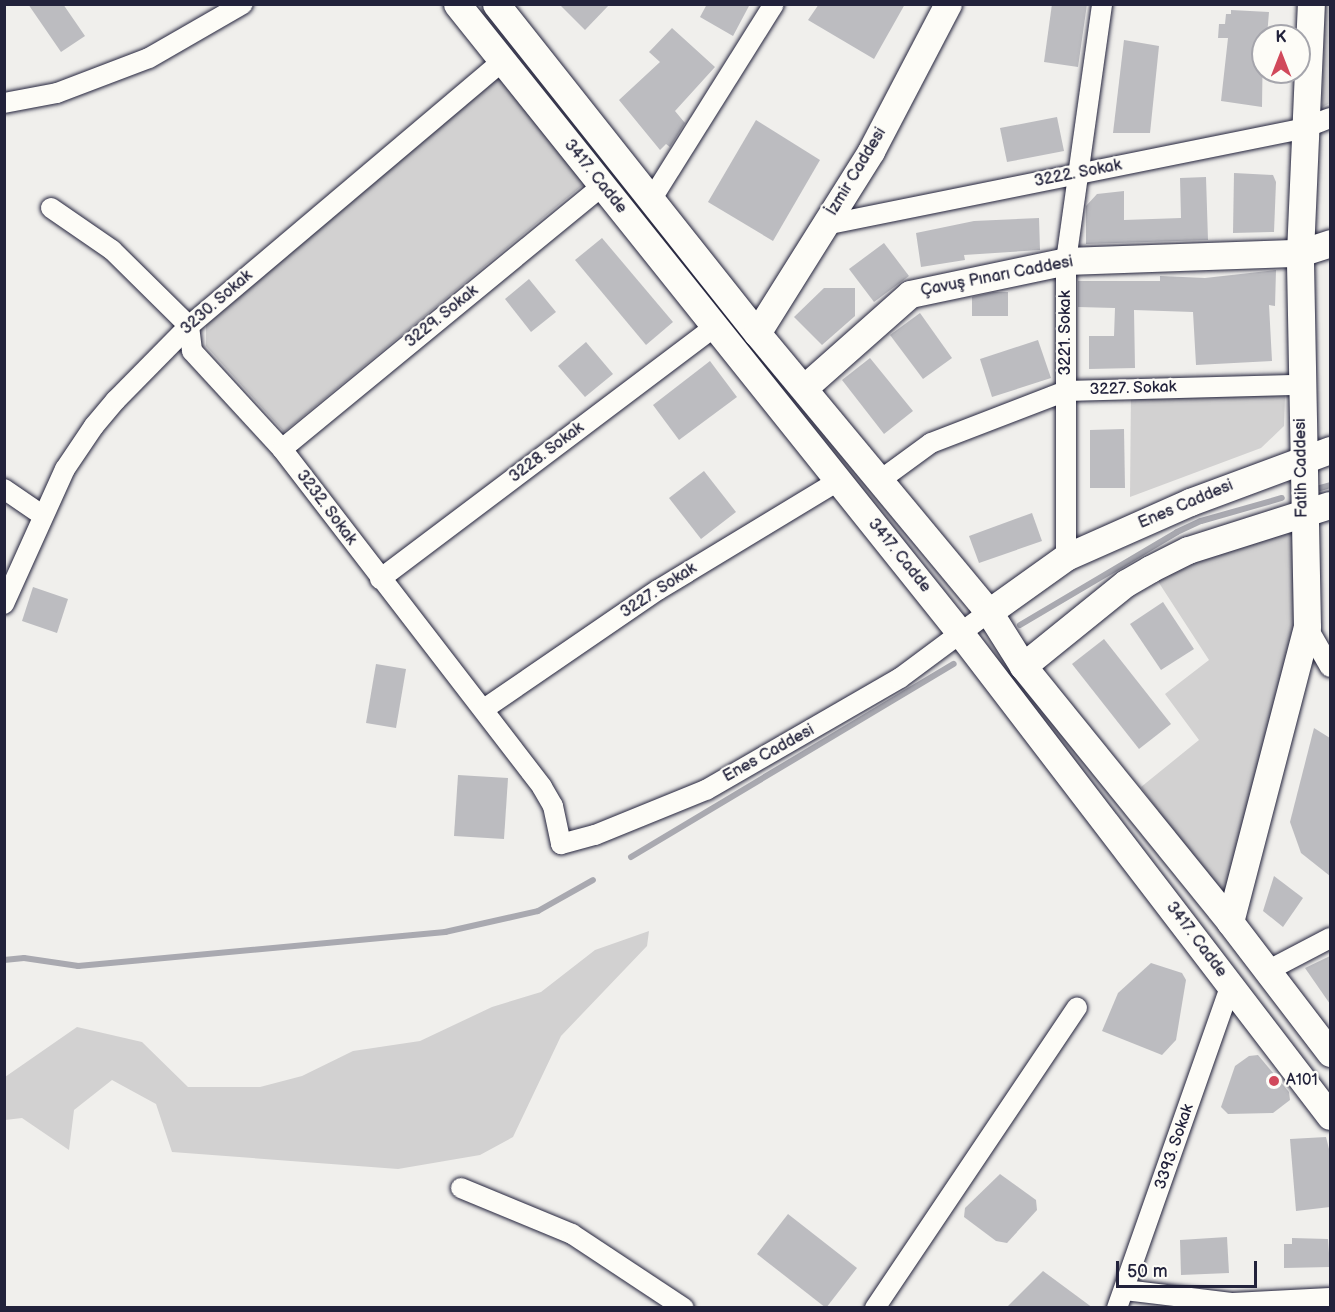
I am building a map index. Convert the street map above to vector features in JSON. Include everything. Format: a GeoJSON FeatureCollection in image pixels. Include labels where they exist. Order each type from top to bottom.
{"type":"FeatureCollection","features":[{"type":"Feature","properties":{"kind":"street"},"geometry":{"type":"LineString","coordinates":[[4,102],[57,93],[149,58],[243,4]]}},
{"type":"Feature","properties":{"kind":"street","name":"3417. Cadde"},"geometry":{"type":"LineString","coordinates":[[457,4],[961,634],[1330,1116]]}},
{"type":"Feature","properties":{"kind":"street","name":"3417. Cadde"},"geometry":{"type":"LineString","coordinates":[[496,4],[757,333],[805,387],[879,481],[989,612],[1023,666],[1269,970],[1330,1053]]}},
{"type":"Feature","properties":{"kind":"street"},"geometry":{"type":"LineString","coordinates":[[651,200],[774,4]]}},
{"type":"Feature","properties":{"kind":"street","name":"İzmir Caddesi"},"geometry":{"type":"LineString","coordinates":[[757,333],[871,151],[948,4]]}},
{"type":"Feature","properties":{"kind":"street","name":"3221. Sokak"},"geometry":{"type":"LineString","coordinates":[[1066,557],[1066,261],[1102,4]]}},
{"type":"Feature","properties":{"kind":"street","name":"Fatih Caddesi"},"geometry":{"type":"LineString","coordinates":[[1230,922],[1306,627],[1301,459],[1300,253],[1311,4]]}},
{"type":"Feature","properties":{"kind":"street","name":"3230. Sokak"},"geometry":{"type":"LineString","coordinates":[[4,604],[42,515],[94,426],[189,326],[502,62]]}},
{"type":"Feature","properties":{"kind":"street","name":"3222. Sokak"},"geometry":{"type":"LineString","coordinates":[[825,225],[1304,128],[1330,118]]}},
{"type":"Feature","properties":{"kind":"street","name":"3229. Sokak"},"geometry":{"type":"LineString","coordinates":[[282,449],[602,186]]}},
{"type":"Feature","properties":{"kind":"street"},"geometry":{"type":"LineString","coordinates":[[51,208],[112,250],[189,326]]}},
{"type":"Feature","properties":{"kind":"street","name":"Çavuş Pınarı Caddesi"},"geometry":{"type":"LineString","coordinates":[[805,387],[910,294],[1066,261],[1300,253],[1330,243]]}},
{"type":"Feature","properties":{"kind":"street","name":"3232. Sokak"},"geometry":{"type":"LineString","coordinates":[[189,326],[192,351],[282,449],[542,787],[553,806],[561,844]]}},
{"type":"Feature","properties":{"kind":"street","name":"3228. Sokak"},"geometry":{"type":"LineString","coordinates":[[380,579],[715,327]]}},
{"type":"Feature","properties":{"kind":"street","name":"3227. Sokak"},"geometry":{"type":"LineString","coordinates":[[879,481],[931,443],[1066,391],[1301,385]]}},
{"type":"Feature","properties":{"kind":"street","name":"Enes Caddesi"},"geometry":{"type":"LineString","coordinates":[[561,844],[596,836],[706,790],[900,678],[1066,557],[1190,502],[1330,450]]}},
{"type":"Feature","properties":{"kind":"street","name":"3227. Sokak"},"geometry":{"type":"LineString","coordinates":[[484,709],[658,590],[838,481]]}},
{"type":"Feature","properties":{"kind":"street"},"geometry":{"type":"LineString","coordinates":[[4,489],[42,515]]}},
{"type":"Feature","properties":{"kind":"street"},"geometry":{"type":"LineString","coordinates":[[1000,685],[1126,583],[1150,569],[1188,550],[1330,505]]}},
{"type":"Feature","properties":{"kind":"street"},"geometry":{"type":"LineString","coordinates":[[1306,627],[1330,667]]}},
{"type":"Feature","properties":{"kind":"street"},"geometry":{"type":"LineString","coordinates":[[1269,970],[1330,938]]}},
{"type":"Feature","properties":{"kind":"street","name":"3393. Sokak"},"geometry":{"type":"LineString","coordinates":[[1117,1308],[1231,985]]}},
{"type":"Feature","properties":{"kind":"street"},"geometry":{"type":"LineString","coordinates":[[875,1308],[1077,1007]]}},
{"type":"Feature","properties":{"kind":"street"},"geometry":{"type":"LineString","coordinates":[[461,1188],[572,1234],[684,1308]]}},
{"type":"Feature","properties":{"kind":"street"},"geometry":{"type":"LineString","coordinates":[[1125,1290],[1233,1305],[1330,1298]]}},
{"type":"Feature","properties":{"kind":"shaded area"},"geometry":{"type":"Polygon","coordinates":[[[1325,5],[1330,5],[1330,103],[1322,107],[1325,5]]]}},
{"type":"Feature","properties":{"kind":"shaded area"},"geometry":{"type":"Polygon","coordinates":[[[498,77],[584,184],[284,432],[206,346],[206,325],[498,77]]]}},
{"type":"Feature","properties":{"kind":"shaded area"},"geometry":{"type":"Polygon","coordinates":[[[1131,389],[1285,394],[1284,426],[1261,448],[1130,497],[1131,389]]]}},
{"type":"Feature","properties":{"kind":"shaded area"},"geometry":{"type":"Polygon","coordinates":[[[1298,520],[1300,629],[1224,903],[1141,787],[1199,740],[1165,694],[1209,660],[1150,569],[1298,520]]]}},
{"type":"Feature","properties":{"kind":"shaded area"},"geometry":{"type":"Polygon","coordinates":[[[649,931],[647,946],[561,1036],[513,1137],[480,1155],[398,1169],[172,1152],[156,1104],[112,1080],[74,1110],[69,1150],[22,1118],[5,1120],[5,1077],[77,1027],[142,1042],[188,1087],[260,1087],[302,1076],[353,1051],[420,1041],[492,1007],[541,992],[595,950],[649,931]]]}},
{"type":"Feature","properties":{"kind":"building"},"geometry":{"type":"Polygon","coordinates":[[[28,4],[63,4],[85,36],[61,52],[28,4]]]}},
{"type":"Feature","properties":{"kind":"building"},"geometry":{"type":"Polygon","coordinates":[[[559,4],[610,4],[585,30],[559,4]]]}},
{"type":"Feature","properties":{"kind":"building"},"geometry":{"type":"Polygon","coordinates":[[[707,4],[750,4],[733,36],[700,17],[707,4]]]}},
{"type":"Feature","properties":{"kind":"building"},"geometry":{"type":"Polygon","coordinates":[[[819,4],[905,4],[874,59],[808,20],[819,4]]]}},
{"type":"Feature","properties":{"kind":"building"},"geometry":{"type":"Polygon","coordinates":[[[1052,4],[1087,4],[1078,67],[1044,62],[1052,4]]]}},
{"type":"Feature","properties":{"kind":"building"},"geometry":{"type":"Polygon","coordinates":[[[1231,10],[1269,12],[1268,24],[1251,24],[1251,84],[1262,84],[1262,107],[1221,101],[1228,38],[1218,38],[1219,24],[1225,24],[1226,14],[1231,14],[1231,10]]]}},
{"type":"Feature","properties":{"kind":"building"},"geometry":{"type":"Polygon","coordinates":[[[672,28],[715,67],[675,111],[685,123],[670,147],[666,144],[660,150],[619,100],[660,62],[649,52],[672,28]]]}},
{"type":"Feature","properties":{"kind":"building"},"geometry":{"type":"Polygon","coordinates":[[[1124,40],[1159,46],[1150,133],[1113,133],[1124,40]]]}},
{"type":"Feature","properties":{"kind":"building"},"geometry":{"type":"Polygon","coordinates":[[[1057,117],[1064,151],[1007,162],[1000,128],[1057,117]]]}},
{"type":"Feature","properties":{"kind":"building"},"geometry":{"type":"Polygon","coordinates":[[[756,120],[820,160],[773,241],[708,202],[756,120]]]}},
{"type":"Feature","properties":{"kind":"building"},"geometry":{"type":"Polygon","coordinates":[[[1234,173],[1273,175],[1276,182],[1274,232],[1233,233],[1234,173]]]}},
{"type":"Feature","properties":{"kind":"building"},"geometry":{"type":"Polygon","coordinates":[[[1206,177],[1208,240],[1086,244],[1086,206],[1097,194],[1124,191],[1124,220],[1181,218],[1180,178],[1206,177]]]}},
{"type":"Feature","properties":{"kind":"building"},"geometry":{"type":"Polygon","coordinates":[[[1039,218],[1040,250],[964,255],[965,260],[921,267],[916,233],[974,221],[1039,218]]]}},
{"type":"Feature","properties":{"kind":"building"},"geometry":{"type":"Polygon","coordinates":[[[602,238],[673,322],[646,345],[575,260],[602,238]]]}},
{"type":"Feature","properties":{"kind":"building"},"geometry":{"type":"Polygon","coordinates":[[[884,243],[909,276],[874,302],[849,269],[884,243]]]}},
{"type":"Feature","properties":{"kind":"building"},"geometry":{"type":"Polygon","coordinates":[[[1276,270],[1275,306],[1269,305],[1272,361],[1196,365],[1193,312],[1134,310],[1135,368],[1089,369],[1089,336],[1114,336],[1115,308],[1078,307],[1078,281],[1160,281],[1160,276],[1205,278],[1276,270]]]}},
{"type":"Feature","properties":{"kind":"building"},"geometry":{"type":"Polygon","coordinates":[[[529,279],[556,312],[531,332],[505,299],[529,279]]]}},
{"type":"Feature","properties":{"kind":"building"},"geometry":{"type":"Polygon","coordinates":[[[824,288],[855,288],[855,316],[822,345],[794,317],[824,288]]]}},
{"type":"Feature","properties":{"kind":"building"},"geometry":{"type":"Polygon","coordinates":[[[994,292],[1008,292],[1008,316],[972,316],[972,297],[994,292]]]}},
{"type":"Feature","properties":{"kind":"building"},"geometry":{"type":"Polygon","coordinates":[[[920,313],[952,358],[923,379],[890,335],[920,313]]]}},
{"type":"Feature","properties":{"kind":"building"},"geometry":{"type":"Polygon","coordinates":[[[1038,340],[1051,378],[992,397],[980,359],[1038,340]]]}},
{"type":"Feature","properties":{"kind":"building"},"geometry":{"type":"Polygon","coordinates":[[[586,342],[613,374],[585,397],[558,366],[586,342]]]}},
{"type":"Feature","properties":{"kind":"building"},"geometry":{"type":"Polygon","coordinates":[[[870,358],[913,411],[884,434],[842,380],[870,358]]]}},
{"type":"Feature","properties":{"kind":"building"},"geometry":{"type":"Polygon","coordinates":[[[710,361],[737,397],[679,440],[653,405],[710,361]]]}},
{"type":"Feature","properties":{"kind":"building"},"geometry":{"type":"Polygon","coordinates":[[[1124,429],[1125,488],[1090,488],[1090,430],[1124,429]]]}},
{"type":"Feature","properties":{"kind":"building"},"geometry":{"type":"Polygon","coordinates":[[[704,471],[736,512],[701,539],[669,498],[704,471]]]}},
{"type":"Feature","properties":{"kind":"building"},"geometry":{"type":"Polygon","coordinates":[[[1032,513],[1042,541],[979,563],[969,536],[1032,513]]]}},
{"type":"Feature","properties":{"kind":"building"},"geometry":{"type":"Polygon","coordinates":[[[33,587],[68,599],[57,633],[22,621],[33,587]]]}},
{"type":"Feature","properties":{"kind":"building"},"geometry":{"type":"Polygon","coordinates":[[[1163,602],[1194,649],[1161,670],[1130,624],[1163,602]]]}},
{"type":"Feature","properties":{"kind":"building"},"geometry":{"type":"Polygon","coordinates":[[[1104,639],[1171,724],[1139,749],[1072,664],[1104,639]]]}},
{"type":"Feature","properties":{"kind":"building"},"geometry":{"type":"Polygon","coordinates":[[[376,664],[406,669],[396,728],[366,723],[376,664]]]}},
{"type":"Feature","properties":{"kind":"building"},"geometry":{"type":"Polygon","coordinates":[[[1314,728],[1330,738],[1330,876],[1301,853],[1290,822],[1314,728]]]}},
{"type":"Feature","properties":{"kind":"building"},"geometry":{"type":"Polygon","coordinates":[[[458,775],[508,778],[504,839],[454,836],[458,775]]]}},
{"type":"Feature","properties":{"kind":"building"},"geometry":{"type":"Polygon","coordinates":[[[1274,876],[1303,898],[1283,927],[1263,911],[1274,876]]]}},
{"type":"Feature","properties":{"kind":"building"},"geometry":{"type":"Polygon","coordinates":[[[1330,956],[1330,1004],[1305,968],[1330,956]]]}},
{"type":"Feature","properties":{"kind":"building"},"geometry":{"type":"Polygon","coordinates":[[[1151,963],[1182,973],[1186,980],[1176,1040],[1162,1055],[1102,1031],[1118,993],[1151,963]]]}},
{"type":"Feature","properties":{"kind":"building"},"geometry":{"type":"Polygon","coordinates":[[[1258,1055],[1289,1092],[1290,1100],[1273,1113],[1228,1114],[1221,1107],[1235,1066],[1249,1056],[1258,1055]]]}},
{"type":"Feature","properties":{"kind":"building"},"geometry":{"type":"Polygon","coordinates":[[[1326,1137],[1330,1153],[1330,1207],[1296,1211],[1290,1139],[1326,1137]]]}},
{"type":"Feature","properties":{"kind":"building"},"geometry":{"type":"Polygon","coordinates":[[[1000,1174],[1036,1200],[1037,1210],[1007,1243],[996,1241],[964,1217],[965,1208],[1000,1174]]]}},
{"type":"Feature","properties":{"kind":"building"},"geometry":{"type":"Polygon","coordinates":[[[788,1214],[857,1268],[826,1308],[757,1254],[788,1214]]]}},
{"type":"Feature","properties":{"kind":"building"},"geometry":{"type":"Polygon","coordinates":[[[1227,1237],[1229,1273],[1181,1275],[1180,1240],[1227,1237]]]}},
{"type":"Feature","properties":{"kind":"building"},"geometry":{"type":"Polygon","coordinates":[[[1292,1238],[1328,1239],[1330,1267],[1284,1268],[1284,1244],[1292,1244],[1292,1238]]]}},
{"type":"Feature","properties":{"kind":"building"},"geometry":{"type":"Polygon","coordinates":[[[1043,1271],[1093,1308],[1006,1308],[1043,1271]]]}},
{"type":"Feature","properties":{"kind":"waterway"},"geometry":{"type":"LineString","coordinates":[[1313,490],[1330,485]]}},
{"type":"Feature","properties":{"kind":"waterway"},"geometry":{"type":"LineString","coordinates":[[1020,625],[1177,532],[1201,521],[1282,498]]}},
{"type":"Feature","properties":{"kind":"waterway"},"geometry":{"type":"LineString","coordinates":[[631,857],[954,664]]}},
{"type":"Feature","properties":{"kind":"waterway"},"geometry":{"type":"LineString","coordinates":[[4,960],[24,958],[78,966],[445,932],[538,911],[593,880]]}},
{"type":"Feature","properties":{"kind":"place","name":"A101"},"geometry":{"type":"Point","coordinates":[1274,1081]}}]}
